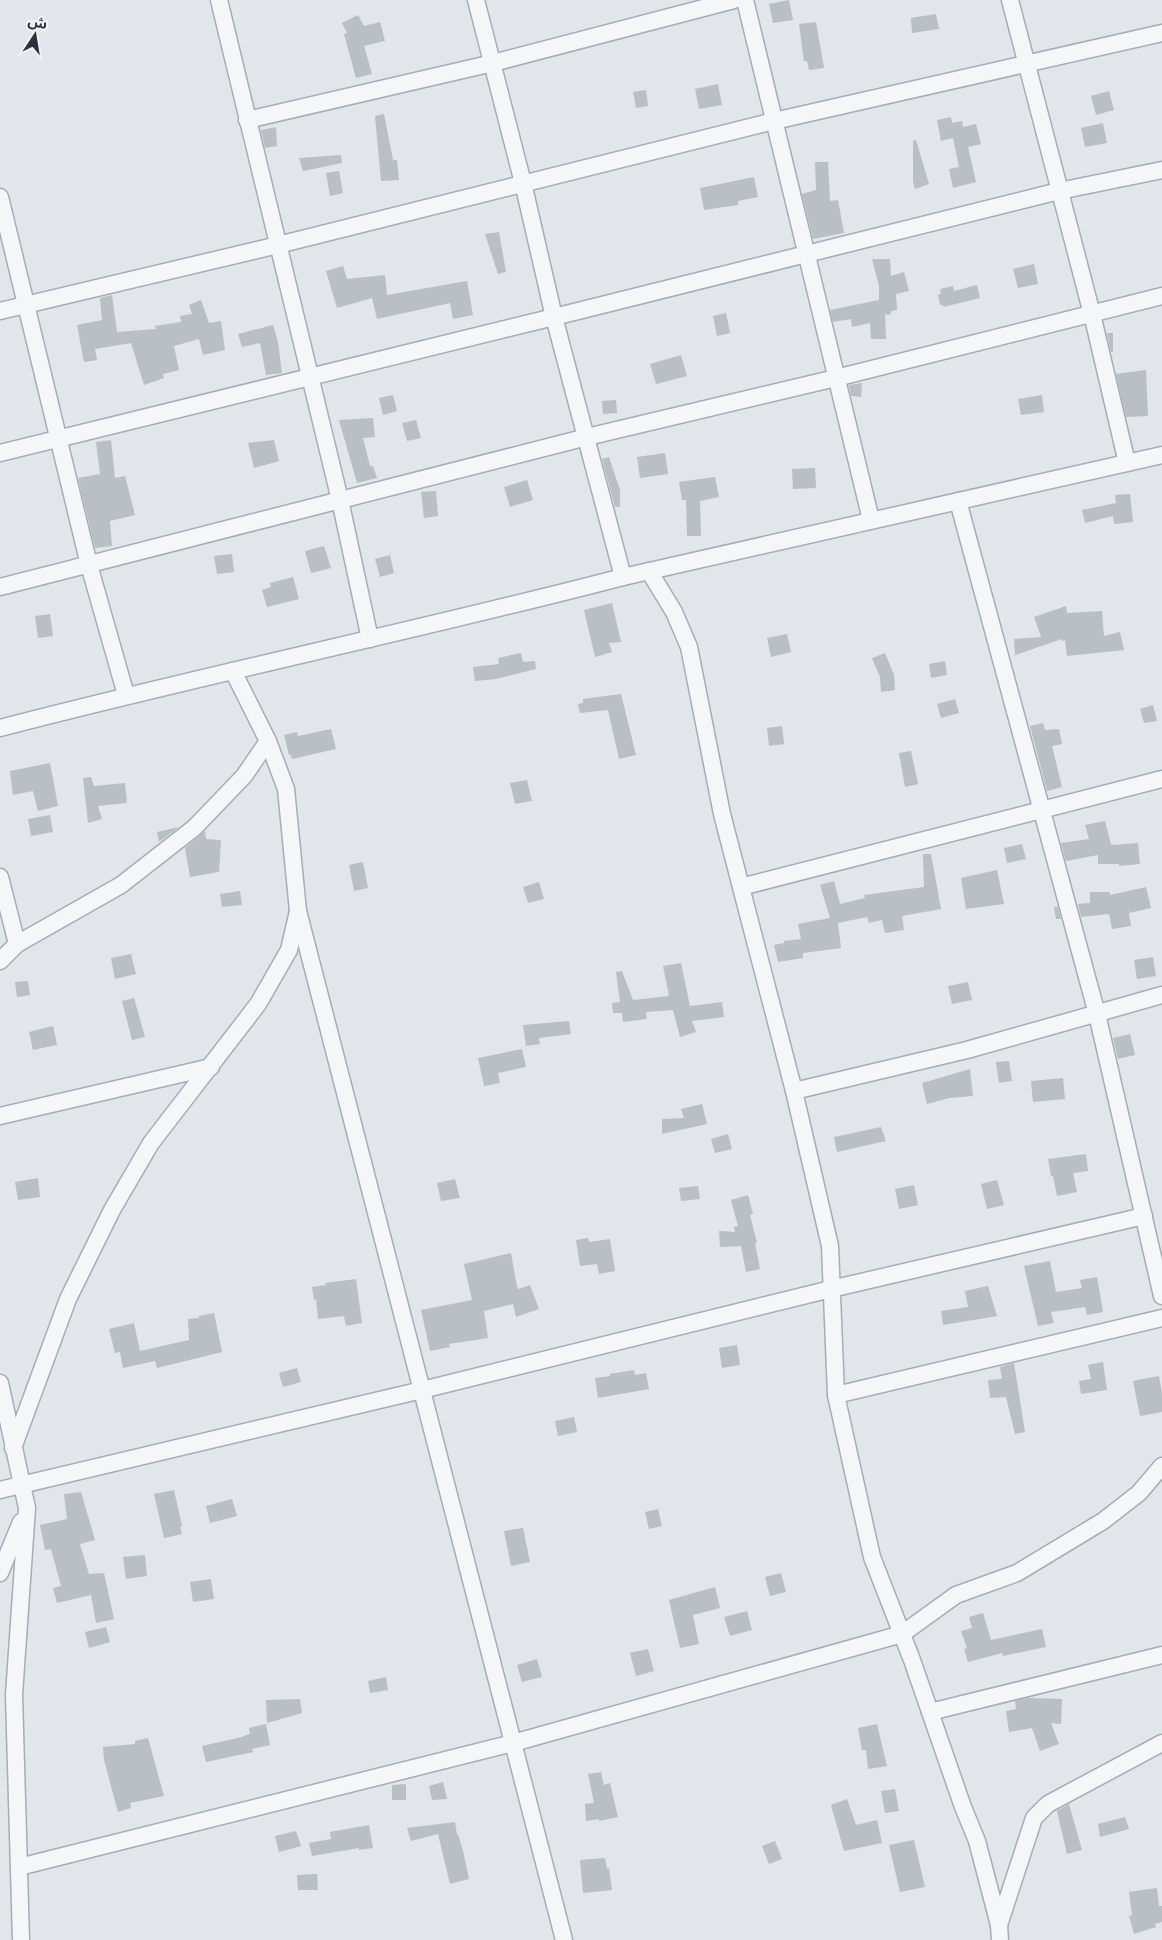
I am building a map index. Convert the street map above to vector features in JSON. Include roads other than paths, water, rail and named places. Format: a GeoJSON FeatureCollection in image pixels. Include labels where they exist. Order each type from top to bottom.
{"type":"FeatureCollection","features":[{"type":"Feature","properties":{"kind":"street"},"geometry":{"type":"LineString","coordinates":[[218,0],[340,500],[370,639]]}},
{"type":"Feature","properties":{"kind":"street"},"geometry":{"type":"LineString","coordinates":[[476,0],[523,183],[554,317],[587,437],[622,577]]}},
{"type":"Feature","properties":{"kind":"street"},"geometry":{"type":"LineString","coordinates":[[247,120],[493,62],[734,0]]}},
{"type":"Feature","properties":{"kind":"street"},"geometry":{"type":"LineString","coordinates":[[745,0],[808,253],[871,520]]}},
{"type":"Feature","properties":{"kind":"street"},"geometry":{"type":"LineString","coordinates":[[1010,0],[1092,314],[1127,464]]}},
{"type":"Feature","properties":{"kind":"street"},"geometry":{"type":"LineString","coordinates":[[0,311],[278,245],[774,121],[1162,33]]}},
{"type":"Feature","properties":{"kind":"street"},"geometry":{"type":"LineString","coordinates":[[0,453],[1059,191],[1162,170]]}},
{"type":"Feature","properties":{"kind":"street"},"geometry":{"type":"LineString","coordinates":[[0,196],[89,565],[126,696]]}},
{"type":"Feature","properties":{"kind":"street"},"geometry":{"type":"LineString","coordinates":[[0,587],[587,437],[836,378],[1162,296]]}},
{"type":"Feature","properties":{"kind":"street"},"geometry":{"type":"LineString","coordinates":[[0,728],[622,577],[1162,455]]}},
{"type":"Feature","properties":{"kind":"street"},"geometry":{"type":"LineString","coordinates":[[958,501],[1098,1014],[1162,1296]]}},
{"type":"Feature","properties":{"kind":"street"},"geometry":{"type":"LineString","coordinates":[[649,571],[674,612],[689,647],[722,814],[794,1091],[830,1246],[836,1395],[872,1557],[977,1841],[1000,1932]]}},
{"type":"Feature","properties":{"kind":"street"},"geometry":{"type":"LineString","coordinates":[[233,670],[268,741],[286,789],[298,912],[564,1940]]}},
{"type":"Feature","properties":{"kind":"street"},"geometry":{"type":"LineString","coordinates":[[0,961],[17,944],[121,885],[194,828],[244,776],[268,741]]}},
{"type":"Feature","properties":{"kind":"street"},"geometry":{"type":"LineString","coordinates":[[741,887],[1162,779]]}},
{"type":"Feature","properties":{"kind":"street"},"geometry":{"type":"LineString","coordinates":[[0,877],[17,944]]}},
{"type":"Feature","properties":{"kind":"street"},"geometry":{"type":"LineString","coordinates":[[13,1448],[68,1299],[112,1210],[151,1143],[258,1004],[289,950],[298,912]]}},
{"type":"Feature","properties":{"kind":"street"},"geometry":{"type":"LineString","coordinates":[[794,1091],[967,1050],[1162,995]]}},
{"type":"Feature","properties":{"kind":"street"},"geometry":{"type":"LineString","coordinates":[[0,1116],[211,1067]]}},
{"type":"Feature","properties":{"kind":"street"},"geometry":{"type":"LineString","coordinates":[[0,1490],[422,1390],[831,1289],[1144,1216]]}},
{"type":"Feature","properties":{"kind":"street"},"geometry":{"type":"LineString","coordinates":[[836,1395],[1162,1318]]}},
{"type":"Feature","properties":{"kind":"street"},"geometry":{"type":"LineString","coordinates":[[0,1383],[27,1508],[14,1695],[22,1940]]}},
{"type":"Feature","properties":{"kind":"street"},"geometry":{"type":"LineString","coordinates":[[19,1867],[513,1743],[902,1634],[956,1595],[1017,1573],[1104,1521],[1139,1493],[1162,1466]]}},
{"type":"Feature","properties":{"kind":"street"},"geometry":{"type":"LineString","coordinates":[[0,1573],[27,1508]]}},
{"type":"Feature","properties":{"kind":"street"},"geometry":{"type":"LineString","coordinates":[[930,1712],[1162,1655]]}},
{"type":"Feature","properties":{"kind":"street"},"geometry":{"type":"LineString","coordinates":[[1000,1932],[1034,1818],[1048,1804],[1162,1743]]}}]}
